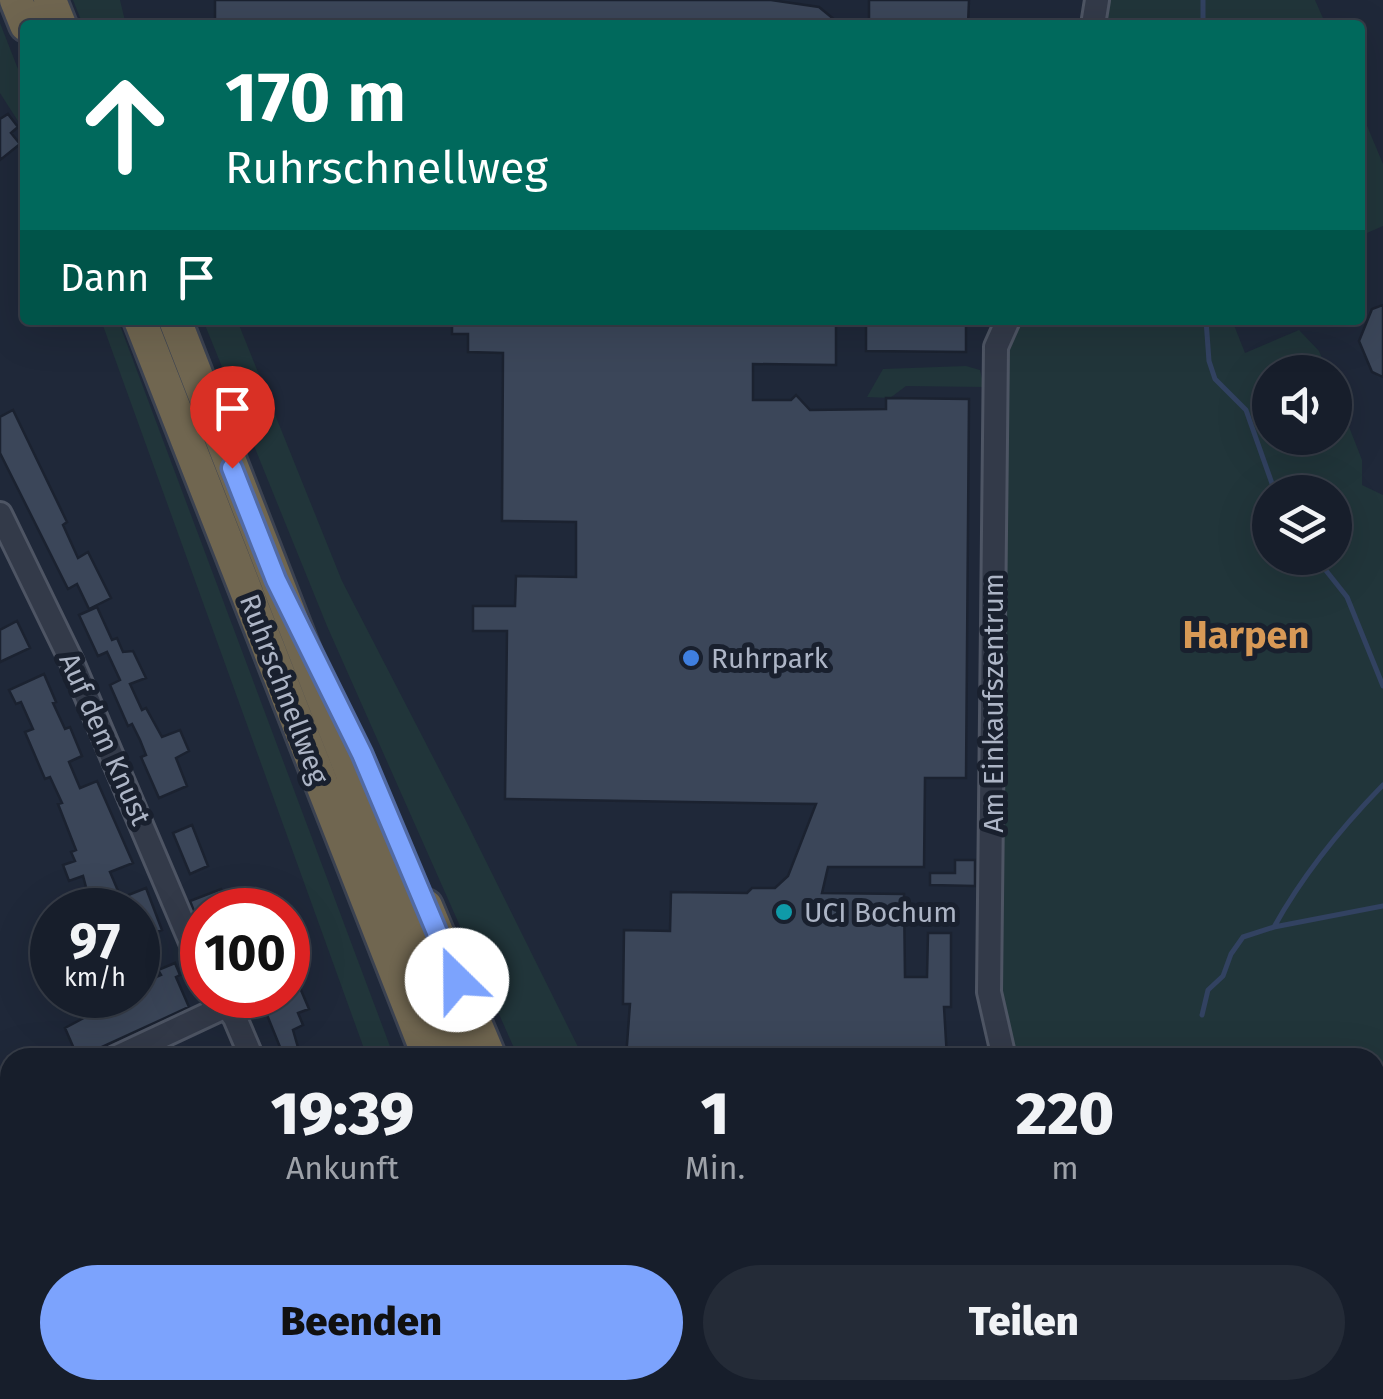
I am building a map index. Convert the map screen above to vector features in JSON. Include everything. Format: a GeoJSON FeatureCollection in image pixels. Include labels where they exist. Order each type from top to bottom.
{"type":"FeatureCollection","features":[{"type":"Feature","properties":{"kind":"highway","name":"Ruhrschnellweg"},"geometry":{"type":"LineString","coordinates":[[142,325],[425,1048]]}},
{"type":"Feature","properties":{"kind":"highway","name":"Ruhrschnellweg"},"geometry":{"type":"LineString","coordinates":[[177,325],[458,1048]]}},
{"type":"Feature","properties":{"kind":"highway"},"geometry":{"type":"LineString","coordinates":[[276,580],[362,754],[486,1048]]}},
{"type":"Feature","properties":{"kind":"street","name":"Am Einkaufszentrum"},"geometry":{"type":"LineString","coordinates":[[1002,1048],[989,992],[996,347],[1006,325]]}},
{"type":"Feature","properties":{"kind":"street","name":"Auf dem Knust"},"geometry":{"type":"LineString","coordinates":[[0,514],[71,660],[180,916]]}},
{"type":"Feature","properties":{"kind":"street"},"geometry":{"type":"LineString","coordinates":[[133,1048],[189,1018]]}},
{"type":"Feature","properties":{"kind":"street"},"geometry":{"type":"LineString","coordinates":[[231,1018],[247,1048]]}},
{"type":"Feature","properties":{"kind":"green space"},"geometry":{"type":"Polygon","coordinates":[[[73,0],[120,0],[125,20],[81,20],[73,0]]]}},
{"type":"Feature","properties":{"kind":"green space"},"geometry":{"type":"Polygon","coordinates":[[[1108,0],[1315,0],[1324,20],[1103,20],[1108,0]]]}},
{"type":"Feature","properties":{"kind":"green space"},"geometry":{"type":"Polygon","coordinates":[[[0,23],[20,74],[20,124],[0,93],[0,23]]]}},
{"type":"Feature","properties":{"kind":"green space"},"geometry":{"type":"Polygon","coordinates":[[[1365,121],[1383,164],[1383,226],[1365,234],[1365,121]]]}},
{"type":"Feature","properties":{"kind":"green space"},"geometry":{"type":"Polygon","coordinates":[[[103,325],[120,325],[391,1048],[364,1048],[310,899],[310,888],[306,888],[103,325]]]}},
{"type":"Feature","properties":{"kind":"green space"},"geometry":{"type":"Polygon","coordinates":[[[205,325],[239,325],[342,581],[579,1048],[514,1048],[327,626],[205,325]]]}},
{"type":"Feature","properties":{"kind":"green space"},"geometry":{"type":"Polygon","coordinates":[[[1013,325],[1234,325],[1245,353],[1299,330],[1321,355],[1252,355],[1252,455],[1352,455],[1352,434],[1362,460],[1362,485],[1383,495],[1383,1048],[1009,1048],[1001,1006],[1001,656],[1009,338],[1013,325]]]}},
{"type":"Feature","properties":{"kind":"green space"},"geometry":{"type":"Polygon","coordinates":[[[966,366],[980,370],[984,387],[906,386],[890,398],[867,397],[883,369],[966,366]]]}},
{"type":"Feature","properties":{"kind":"building"},"geometry":{"type":"Polygon","coordinates":[[[215,0],[771,0],[819,7],[835,20],[215,20],[215,0]]]}},
{"type":"Feature","properties":{"kind":"building"},"geometry":{"type":"Polygon","coordinates":[[[869,0],[969,0],[968,20],[869,20],[869,0]]]}},
{"type":"Feature","properties":{"kind":"building"},"geometry":{"type":"Polygon","coordinates":[[[8,114],[18,127],[11,133],[20,144],[0,160],[0,119],[8,114]]]}},
{"type":"Feature","properties":{"kind":"building"},"geometry":{"type":"Polygon","coordinates":[[[1383,305],[1383,377],[1372,372],[1359,341],[1372,309],[1383,305]]]}},
{"type":"Feature","properties":{"kind":"building"},"geometry":{"type":"Polygon","coordinates":[[[452,325],[836,325],[836,365],[753,364],[753,400],[791,400],[796,395],[810,410],[886,409],[886,398],[969,399],[966,778],[925,778],[924,867],[828,867],[822,893],[904,894],[905,977],[927,977],[928,933],[951,933],[951,1007],[944,1007],[946,1048],[627,1048],[630,1004],[623,1004],[624,930],[670,931],[671,892],[747,893],[752,888],[775,888],[788,876],[816,804],[505,799],[507,631],[473,631],[473,606],[515,606],[516,576],[576,577],[576,522],[502,521],[503,353],[468,352],[468,334],[452,334],[452,325]]]}},
{"type":"Feature","properties":{"kind":"building"},"geometry":{"type":"Polygon","coordinates":[[[866,325],[966,325],[966,352],[866,351],[866,325]]]}},
{"type":"Feature","properties":{"kind":"building"},"geometry":{"type":"Polygon","coordinates":[[[13,410],[67,522],[63,525],[78,558],[88,552],[111,598],[89,609],[77,584],[68,589],[0,453],[0,417],[13,410]]]}},
{"type":"Feature","properties":{"kind":"building"},"geometry":{"type":"Polygon","coordinates":[[[97,607],[112,640],[117,638],[123,652],[133,651],[146,678],[130,684],[142,710],[146,708],[162,737],[180,730],[189,751],[176,758],[187,786],[159,798],[141,757],[146,755],[140,740],[132,724],[128,726],[110,685],[120,680],[107,652],[98,656],[79,615],[97,607]]]}},
{"type":"Feature","properties":{"kind":"building"},"geometry":{"type":"Polygon","coordinates":[[[17,621],[30,648],[0,662],[0,630],[17,621]]]}},
{"type":"Feature","properties":{"kind":"building"},"geometry":{"type":"Polygon","coordinates":[[[44,674],[65,729],[70,727],[82,756],[69,762],[80,788],[97,781],[133,863],[110,872],[117,888],[86,888],[83,876],[69,881],[63,865],[75,861],[71,852],[76,850],[58,804],[62,803],[50,777],[45,779],[25,732],[33,729],[21,702],[16,704],[9,690],[44,674]]]}},
{"type":"Feature","properties":{"kind":"building"},"geometry":{"type":"Polygon","coordinates":[[[192,825],[208,866],[190,874],[173,833],[192,825]]]}},
{"type":"Feature","properties":{"kind":"building"},"geometry":{"type":"Polygon","coordinates":[[[955,860],[975,860],[975,886],[930,885],[930,873],[955,873],[955,860]]]}},
{"type":"Feature","properties":{"kind":"building"},"geometry":{"type":"Polygon","coordinates":[[[175,963],[180,975],[176,977],[180,1011],[100,1048],[74,1048],[65,1028],[84,1018],[160,1018],[160,969],[175,963]]]}},
{"type":"Feature","properties":{"kind":"building"},"geometry":{"type":"Polygon","coordinates":[[[268,1018],[300,1018],[303,1025],[293,1030],[298,1048],[280,1048],[268,1018]]]}},
{"type":"Feature","properties":{"kind":"waterway"},"geometry":{"type":"LineString","coordinates":[[1203,0],[1203,20]]}},
{"type":"Feature","properties":{"kind":"waterway"},"geometry":{"type":"LineString","coordinates":[[1206,325],[1209,361],[1215,379],[1246,410],[1269,475]]}},
{"type":"Feature","properties":{"kind":"waterway"},"geometry":{"type":"LineString","coordinates":[[1330,575],[1347,597],[1383,686]]}},
{"type":"Feature","properties":{"kind":"waterway"},"geometry":{"type":"LineString","coordinates":[[1274,927],[1324,852],[1383,785]]}},
{"type":"Feature","properties":{"kind":"waterway"},"geometry":{"type":"LineString","coordinates":[[1202,1015],[1208,990],[1223,976],[1243,937],[1274,927],[1383,906]]}},
{"type":"Feature","properties":{"kind":"place","name":"Ruhrpark"},"geometry":{"type":"Point","coordinates":[691,658]}},
{"type":"Feature","properties":{"kind":"place","name":"UCI Bochum"},"geometry":{"type":"Point","coordinates":[784,912]}},
{"type":"Feature","properties":{"kind":"district","name":"Harpen"},"geometry":{"type":"Point","coordinates":[1246,635]}},
{"type":"Feature","properties":{"kind":"route"},"geometry":{"type":"LineString","coordinates":[[232,468],[276,580],[362,754],[457,980]]}}]}
